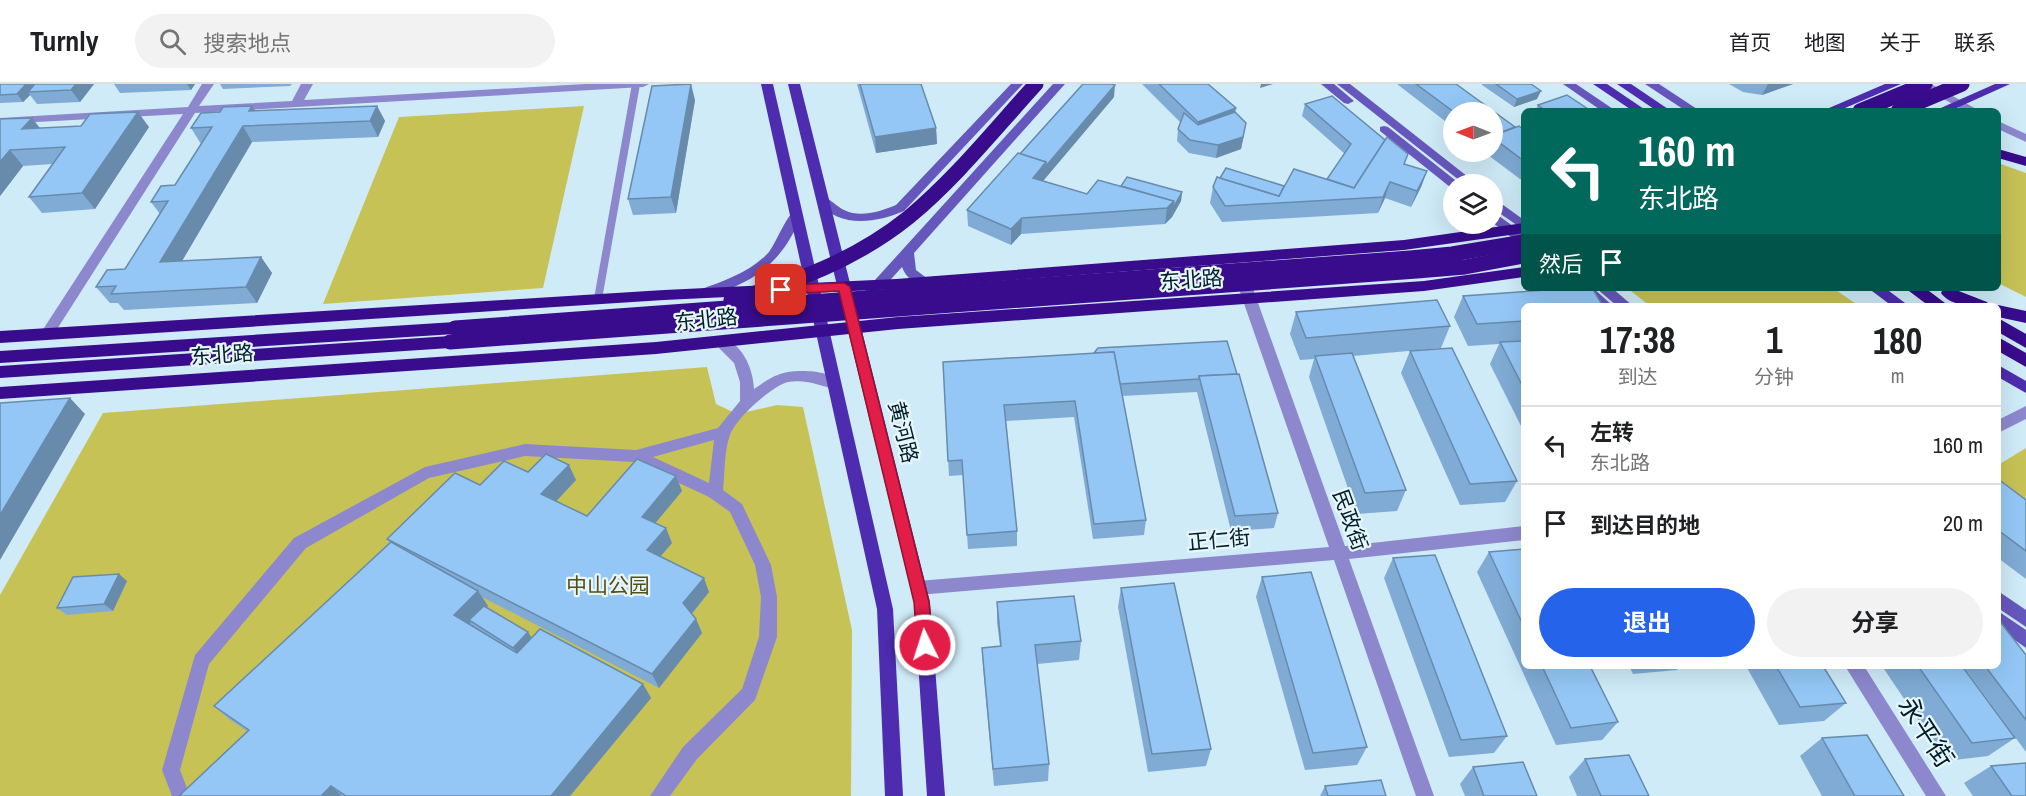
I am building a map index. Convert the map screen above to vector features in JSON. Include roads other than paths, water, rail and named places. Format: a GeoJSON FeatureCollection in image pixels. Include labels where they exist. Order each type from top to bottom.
{"type":"FeatureCollection","features":[{"type":"Feature","properties":{"kind":"highway"},"geometry":{"type":"LineString","coordinates":[[661,314],[710,306],[753,295],[821,271],[852,255],[909,216],[934,193],[1036,84]]}},
{"type":"Feature","properties":{"kind":"highway"},"geometry":{"type":"LineString","coordinates":[[1867,108],[1924,84]]}},
{"type":"Feature","properties":{"kind":"highway"},"geometry":{"type":"LineString","coordinates":[[1905,108],[1962,84]]}},
{"type":"Feature","properties":{"kind":"highway"},"geometry":{"type":"LineString","coordinates":[[2001,154],[2026,162]]}},
{"type":"Feature","properties":{"kind":"highway","name":"东北路"},"geometry":{"type":"LineString","coordinates":[[0,357],[452,335],[661,314],[1410,258],[1452,254],[1521,233]]}},
{"type":"Feature","properties":{"kind":"highway","name":"东北路"},"geometry":{"type":"LineString","coordinates":[[0,337],[598,299],[925,282],[1404,245],[1521,233]]}},
{"type":"Feature","properties":{"kind":"highway","name":"东北路"},"geometry":{"type":"LineString","coordinates":[[0,372],[452,335],[1417,271],[1465,267],[1521,257]]}},
{"type":"Feature","properties":{"kind":"highway","name":"东北路"},"geometry":{"type":"LineString","coordinates":[[0,393],[67,393],[719,341],[842,325],[1424,286],[1521,272]]}},
{"type":"Feature","properties":{"kind":"highway"},"geometry":{"type":"LineString","coordinates":[[925,282],[928,321]]}},
{"type":"Feature","properties":{"kind":"highway"},"geometry":{"type":"LineString","coordinates":[[1925,291],[1970,303]]}},
{"type":"Feature","properties":{"kind":"highway"},"geometry":{"type":"LineString","coordinates":[[1944,296],[1962,303]]}},
{"type":"Feature","properties":{"kind":"highway"},"geometry":{"type":"LineString","coordinates":[[587,352],[598,299]]}},
{"type":"Feature","properties":{"kind":"highway"},"geometry":{"type":"LineString","coordinates":[[511,358],[526,304]]}},
{"type":"Feature","properties":{"kind":"highway"},"geometry":{"type":"LineString","coordinates":[[2001,312],[2026,317]]}},
{"type":"Feature","properties":{"kind":"highway"},"geometry":{"type":"LineString","coordinates":[[2001,326],[2026,342]]}},
{"type":"Feature","properties":{"kind":"highway"},"geometry":{"type":"LineString","coordinates":[[2001,345],[2026,361]]}},
{"type":"Feature","properties":{"kind":"main road","name":"黄河路"},"geometry":{"type":"LineString","coordinates":[[767,84],[813,288],[842,325],[922,602],[936,796]]}},
{"type":"Feature","properties":{"kind":"main road","name":"黄河路"},"geometry":{"type":"LineString","coordinates":[[794,84],[844,287],[842,325],[834,384],[885,609],[894,796]]}},
{"type":"Feature","properties":{"kind":"main road"},"geometry":{"type":"LineString","coordinates":[[823,201],[832,210],[854,218],[885,215],[900,208],[1017,84]]}},
{"type":"Feature","properties":{"kind":"main road"},"geometry":{"type":"LineString","coordinates":[[842,325],[1059,84]]}},
{"type":"Feature","properties":{"kind":"main road"},"geometry":{"type":"LineString","coordinates":[[1327,84],[1443,175]]}},
{"type":"Feature","properties":{"kind":"main road"},"geometry":{"type":"LineString","coordinates":[[1343,84],[1458,174]]}},
{"type":"Feature","properties":{"kind":"main road"},"geometry":{"type":"LineString","coordinates":[[1569,84],[1605,108]]}},
{"type":"Feature","properties":{"kind":"main road"},"geometry":{"type":"LineString","coordinates":[[1599,84],[1636,108]]}},
{"type":"Feature","properties":{"kind":"main road"},"geometry":{"type":"LineString","coordinates":[[1623,84],[1660,108]]}},
{"type":"Feature","properties":{"kind":"main road"},"geometry":{"type":"LineString","coordinates":[[1651,84],[1689,108]]}},
{"type":"Feature","properties":{"kind":"main road"},"geometry":{"type":"LineString","coordinates":[[1835,108],[1895,84]]}},
{"type":"Feature","properties":{"kind":"main road"},"geometry":{"type":"LineString","coordinates":[[1947,108],[2004,84]]}},
{"type":"Feature","properties":{"kind":"main road"},"geometry":{"type":"LineString","coordinates":[[900,208],[936,220]]}},
{"type":"Feature","properties":{"kind":"main road"},"geometry":{"type":"LineString","coordinates":[[1503,213],[1521,232]]}},
{"type":"Feature","properties":{"kind":"main road"},"geometry":{"type":"LineString","coordinates":[[704,293],[728,286],[765,265],[789,234],[796,214]]}},
{"type":"Feature","properties":{"kind":"main road"},"geometry":{"type":"LineString","coordinates":[[1503,222],[1521,232]]}},
{"type":"Feature","properties":{"kind":"main road"},"geometry":{"type":"LineString","coordinates":[[909,251],[907,263],[909,272],[915,278],[925,282]]}},
{"type":"Feature","properties":{"kind":"main road"},"geometry":{"type":"LineString","coordinates":[[1588,291],[1602,303]]}},
{"type":"Feature","properties":{"kind":"main road"},"geometry":{"type":"LineString","coordinates":[[1607,291],[1622,303]]}},
{"type":"Feature","properties":{"kind":"main road"},"geometry":{"type":"LineString","coordinates":[[1880,291],[1898,303]]}},
{"type":"Feature","properties":{"kind":"main road"},"geometry":{"type":"LineString","coordinates":[[2001,372],[2026,388]]}},
{"type":"Feature","properties":{"kind":"main road"},"geometry":{"type":"LineString","coordinates":[[2001,600],[2026,620]]}},
{"type":"Feature","properties":{"kind":"main road"},"geometry":{"type":"LineString","coordinates":[[2001,620],[2026,640]]}},
{"type":"Feature","properties":{"kind":"street"},"geometry":{"type":"LineString","coordinates":[[47,334],[208,84]]}},
{"type":"Feature","properties":{"kind":"street"},"geometry":{"type":"LineString","coordinates":[[297,102],[307,84]]}},
{"type":"Feature","properties":{"kind":"street"},"geometry":{"type":"LineString","coordinates":[[0,121],[297,102],[643,84]]}},
{"type":"Feature","properties":{"kind":"street"},"geometry":{"type":"LineString","coordinates":[[1924,84],[1968,108]]}},
{"type":"Feature","properties":{"kind":"street"},"geometry":{"type":"LineString","coordinates":[[2001,126],[2026,139]]}},
{"type":"Feature","properties":{"kind":"street","name":"民政街"},"geometry":{"type":"LineString","coordinates":[[1235,258],[1425,796]]}},
{"type":"Feature","properties":{"kind":"street"},"geometry":{"type":"LineString","coordinates":[[719,341],[735,352],[745,366],[748,382],[747,402]]}},
{"type":"Feature","properties":{"kind":"street"},"geometry":{"type":"LineString","coordinates":[[716,493],[723,432],[747,402],[775,382],[788,377],[817,377],[834,384]]}},
{"type":"Feature","properties":{"kind":"street"},"geometry":{"type":"LineString","coordinates":[[2001,425],[2026,412]]}},
{"type":"Feature","properties":{"kind":"street"},"geometry":{"type":"LineString","coordinates":[[181,796],[171,770],[201,660],[300,543],[425,473],[525,450],[636,456],[723,432]]}},
{"type":"Feature","properties":{"kind":"street"},"geometry":{"type":"LineString","coordinates":[[636,456],[716,493],[736,508],[763,565],[770,597],[768,637],[749,694],[690,753],[659,796]]}},
{"type":"Feature","properties":{"kind":"street","name":"正仁街"},"geometry":{"type":"LineString","coordinates":[[918,588],[1339,553],[1521,533]]}},
{"type":"Feature","properties":{"kind":"street","name":"永平街"},"geometry":{"type":"LineString","coordinates":[[1856,669],[1937,796]]}},
{"type":"Feature","properties":{"kind":"lane"},"geometry":{"type":"LineString","coordinates":[[598,299],[636,84]]}},
{"type":"Feature","properties":{"kind":"park label","name":"中山公园"},"geometry":{"type":"Point","coordinates":[608,586]}}]}
